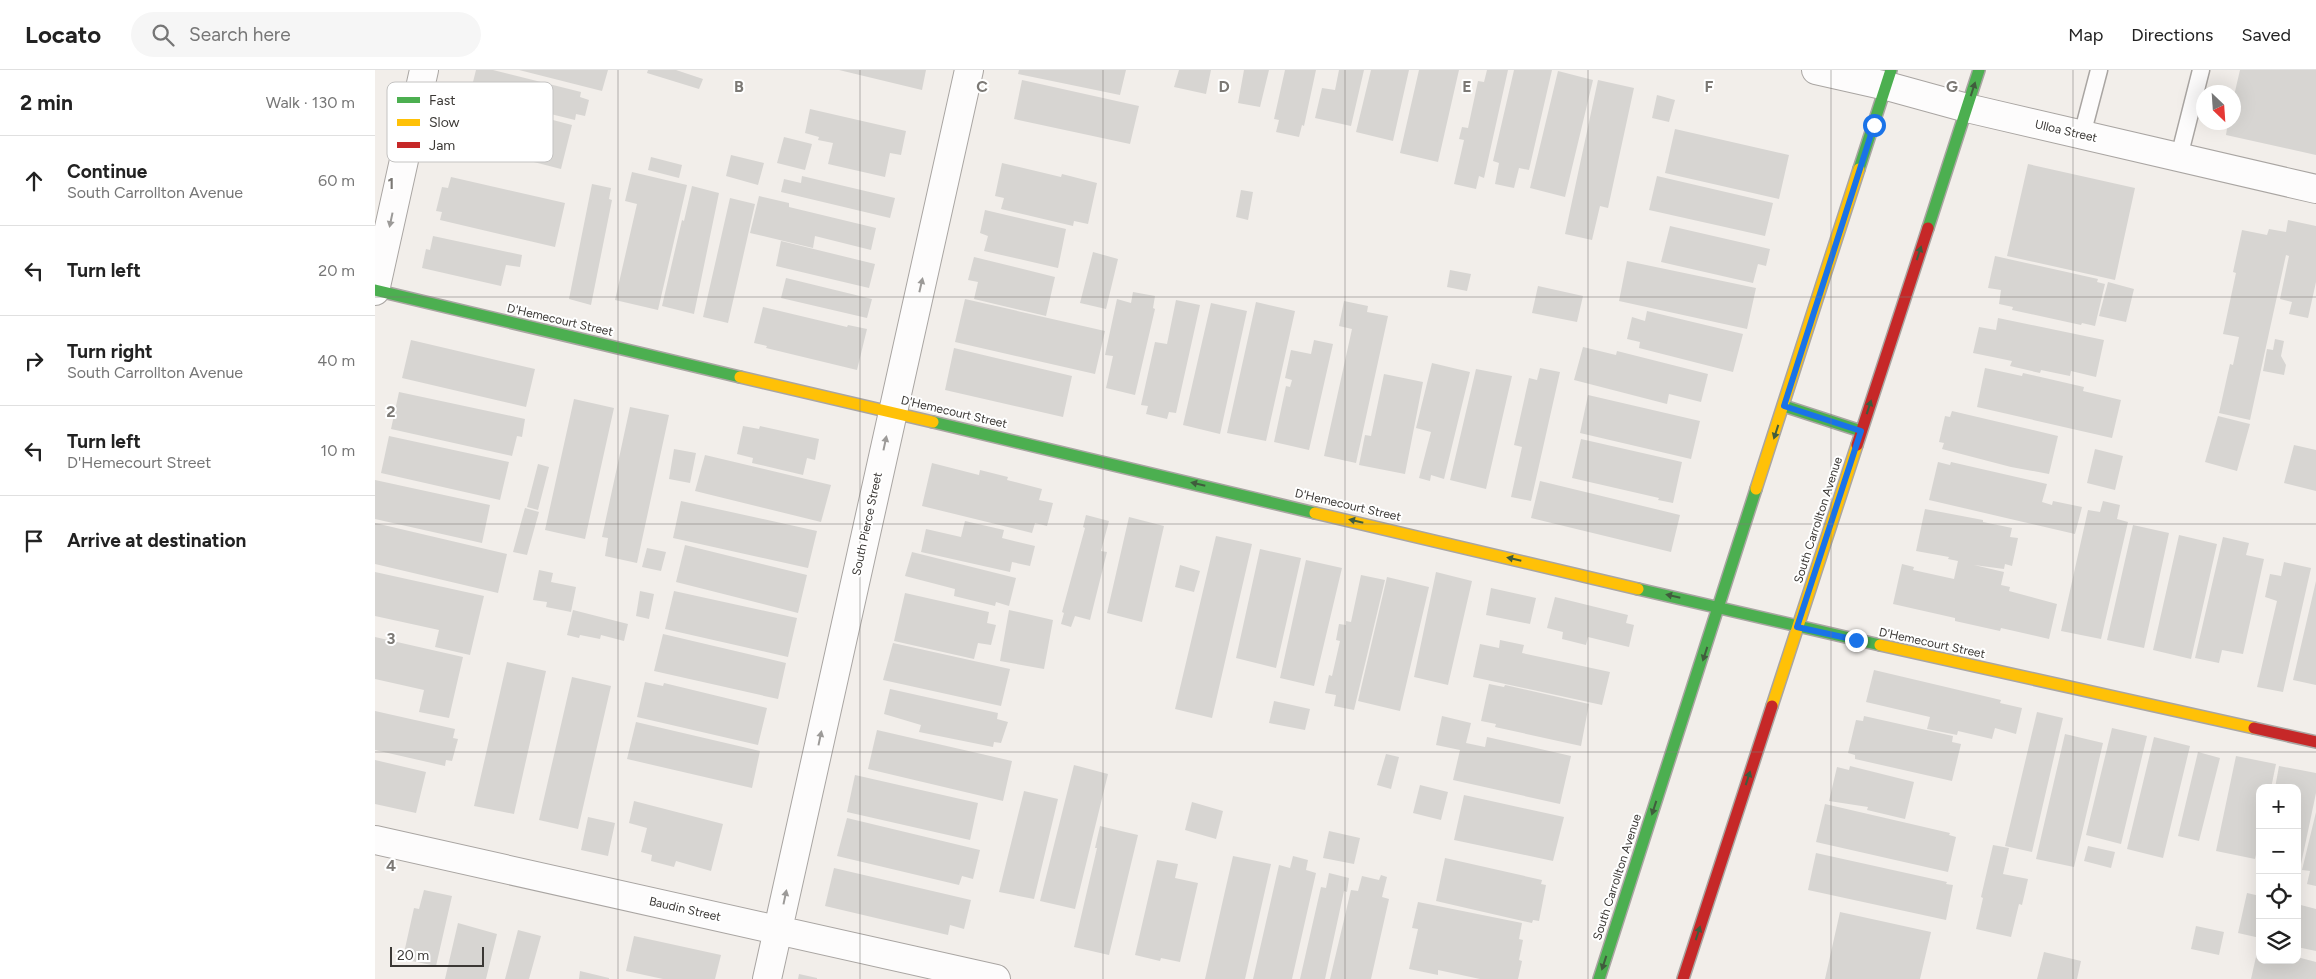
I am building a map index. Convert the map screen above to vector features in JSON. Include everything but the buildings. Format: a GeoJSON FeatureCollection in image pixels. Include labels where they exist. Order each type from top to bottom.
{"type":"FeatureCollection","features":[{"type":"Feature","properties":{"kind":"main road","name":"South Carrollton Avenue"},"geometry":{"type":"LineString","coordinates":[[1683,979],[1979,70]]}},
{"type":"Feature","properties":{"kind":"main road","name":"South Carrollton Avenue"},"geometry":{"type":"LineString","coordinates":[[1599,979],[1889,78]]}},
{"type":"Feature","properties":{"kind":"main road","name":"D'Hemecourt Street"},"geometry":{"type":"LineString","coordinates":[[375,290],[1720,607],[1797,627],[2316,742]]}},
{"type":"Feature","properties":{"kind":"main road"},"geometry":{"type":"LineString","coordinates":[[1784,406],[1861,431]]}},
{"type":"Feature","properties":{"kind":"street","name":"South Pierce Street"},"geometry":{"type":"LineString","coordinates":[[767,979],[969,70]]}},
{"type":"Feature","properties":{"kind":"street","name":"Ulloa Street"},"geometry":{"type":"LineString","coordinates":[[1816,70],[1889,78],[1967,108],[2316,189]]}},
{"type":"Feature","properties":{"kind":"street"},"geometry":{"type":"LineString","coordinates":[[375,290],[404,162]]}},
{"type":"Feature","properties":{"kind":"street","name":"Baudin Street"},"geometry":{"type":"LineString","coordinates":[[375,840],[996,979]]}},
{"type":"Feature","properties":{"kind":"lane"},"geometry":{"type":"LineString","coordinates":[[2082,135],[2099,70]]}},
{"type":"Feature","properties":{"kind":"lane"},"geometry":{"type":"LineString","coordinates":[[2179,157],[2201,70]]}},
{"type":"Feature","properties":{"kind":"traffic: fast"},"geometry":{"type":"LineString","coordinates":[[1859,169],[1891,70]]}},
{"type":"Feature","properties":{"kind":"traffic: fast"},"geometry":{"type":"LineString","coordinates":[[1928,228],[1979,70]]}},
{"type":"Feature","properties":{"kind":"traffic: fast"},"geometry":{"type":"LineString","coordinates":[[375,290],[740,377]]}},
{"type":"Feature","properties":{"kind":"traffic: fast"},"geometry":{"type":"LineString","coordinates":[[1784,406],[1861,431]]}},
{"type":"Feature","properties":{"kind":"traffic: fast"},"geometry":{"type":"LineString","coordinates":[[933,422],[1315,513]]}},
{"type":"Feature","properties":{"kind":"traffic: fast"},"geometry":{"type":"LineString","coordinates":[[1599,979],[1756,489]]}},
{"type":"Feature","properties":{"kind":"traffic: fast"},"geometry":{"type":"LineString","coordinates":[[1638,589],[1880,645]]}},
{"type":"Feature","properties":{"kind":"traffic: slow"},"geometry":{"type":"LineString","coordinates":[[1756,489],[1859,169]]}},
{"type":"Feature","properties":{"kind":"traffic: slow"},"geometry":{"type":"LineString","coordinates":[[740,377],[933,422]]}},
{"type":"Feature","properties":{"kind":"traffic: slow"},"geometry":{"type":"LineString","coordinates":[[1772,706],[1857,445]]}},
{"type":"Feature","properties":{"kind":"traffic: slow"},"geometry":{"type":"LineString","coordinates":[[1315,513],[1638,589]]}},
{"type":"Feature","properties":{"kind":"traffic: slow"},"geometry":{"type":"LineString","coordinates":[[1880,645],[2254,728]]}},
{"type":"Feature","properties":{"kind":"traffic: jam"},"geometry":{"type":"LineString","coordinates":[[1857,445],[1928,228]]}},
{"type":"Feature","properties":{"kind":"traffic: jam"},"geometry":{"type":"LineString","coordinates":[[1683,979],[1772,706]]}},
{"type":"Feature","properties":{"kind":"traffic: jam"},"geometry":{"type":"LineString","coordinates":[[2254,728],[2316,742]]}},
{"type":"Feature","properties":{"kind":"route"},"geometry":{"type":"LineString","coordinates":[[1856,640],[1797,627],[1861,431],[1784,406],[1874,125]]}}]}
